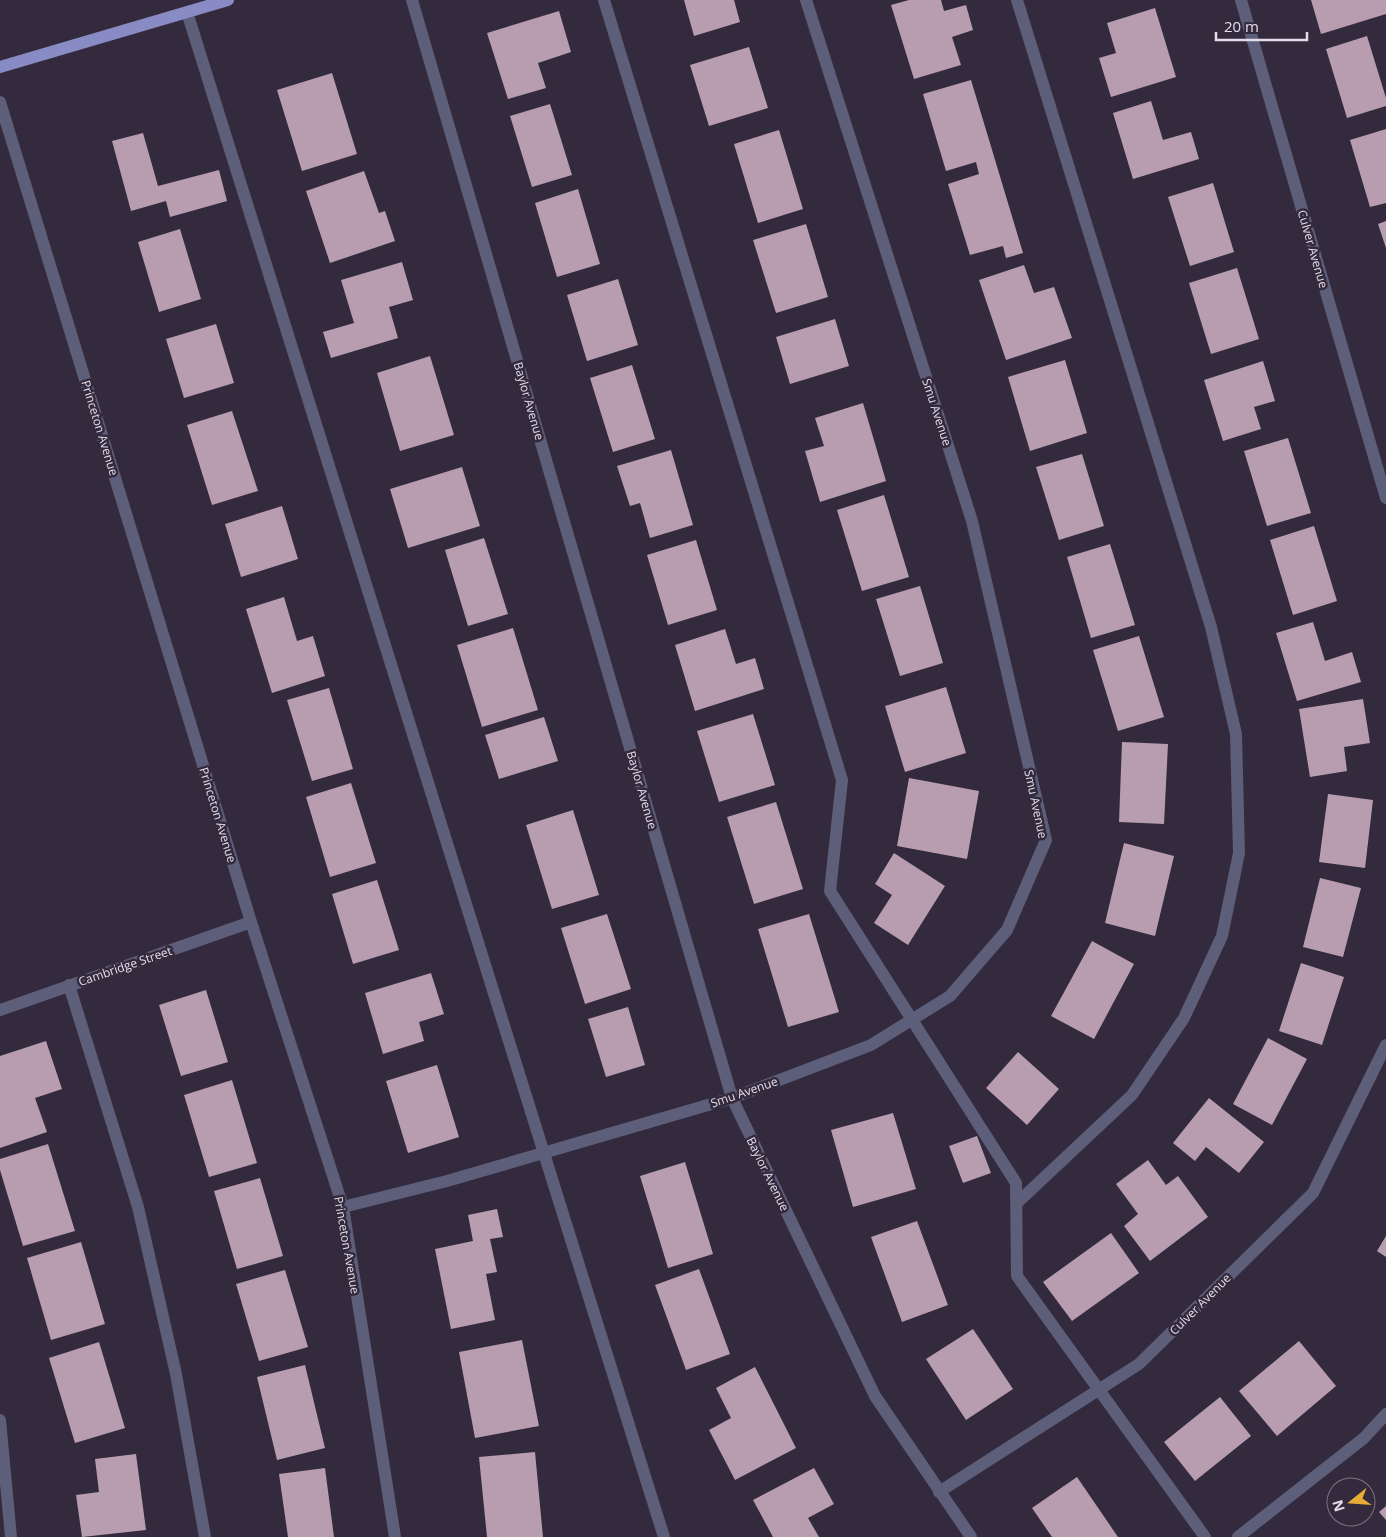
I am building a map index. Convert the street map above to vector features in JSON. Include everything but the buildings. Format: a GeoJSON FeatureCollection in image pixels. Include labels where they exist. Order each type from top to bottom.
{"type":"FeatureCollection","features":[{"type":"Feature","properties":{"kind":"main road"},"geometry":{"type":"LineString","coordinates":[[0,68],[228,0]]}},
{"type":"Feature","properties":{"kind":"street","name":"Baylor Avenue"},"geometry":{"type":"LineString","coordinates":[[412,0],[732,1098],[874,1396],[971,1537]]}},
{"type":"Feature","properties":{"kind":"street"},"geometry":{"type":"LineString","coordinates":[[604,0],[842,780],[830,891],[1016,1183],[1017,1276],[1205,1537]]}},
{"type":"Feature","properties":{"kind":"street","name":"Smu Avenue"},"geometry":{"type":"LineString","coordinates":[[343,1207],[447,1181],[732,1098],[871,1045],[950,996],[1007,930],[1046,840],[972,521],[806,0]]}},
{"type":"Feature","properties":{"kind":"street"},"geometry":{"type":"LineString","coordinates":[[1016,1204],[1132,1095],[1184,1018],[1222,936],[1239,853],[1236,734],[1211,627],[1017,0]]}},
{"type":"Feature","properties":{"kind":"street","name":"Culver Avenue"},"geometry":{"type":"LineString","coordinates":[[1241,0],[1386,498]]}},
{"type":"Feature","properties":{"kind":"street"},"geometry":{"type":"LineString","coordinates":[[187,12],[664,1537]]}},
{"type":"Feature","properties":{"kind":"street","name":"Princeton Avenue"},"geometry":{"type":"LineString","coordinates":[[0,102],[251,922],[343,1207],[395,1537]]}},
{"type":"Feature","properties":{"kind":"street","name":"Cambridge Street"},"geometry":{"type":"LineString","coordinates":[[0,1010],[251,922]]}},
{"type":"Feature","properties":{"kind":"street"},"geometry":{"type":"LineString","coordinates":[[69,985],[138,1207],[176,1374],[205,1537]]}},
{"type":"Feature","properties":{"kind":"street","name":"Culver Avenue"},"geometry":{"type":"LineString","coordinates":[[939,1492],[1140,1364],[1313,1193],[1386,1045]]}},
{"type":"Feature","properties":{"kind":"street"},"geometry":{"type":"LineString","coordinates":[[1238,1537],[1364,1438],[1386,1414]]}},
{"type":"Feature","properties":{"kind":"street"},"geometry":{"type":"LineString","coordinates":[[0,1420],[11,1537]]}}]}
